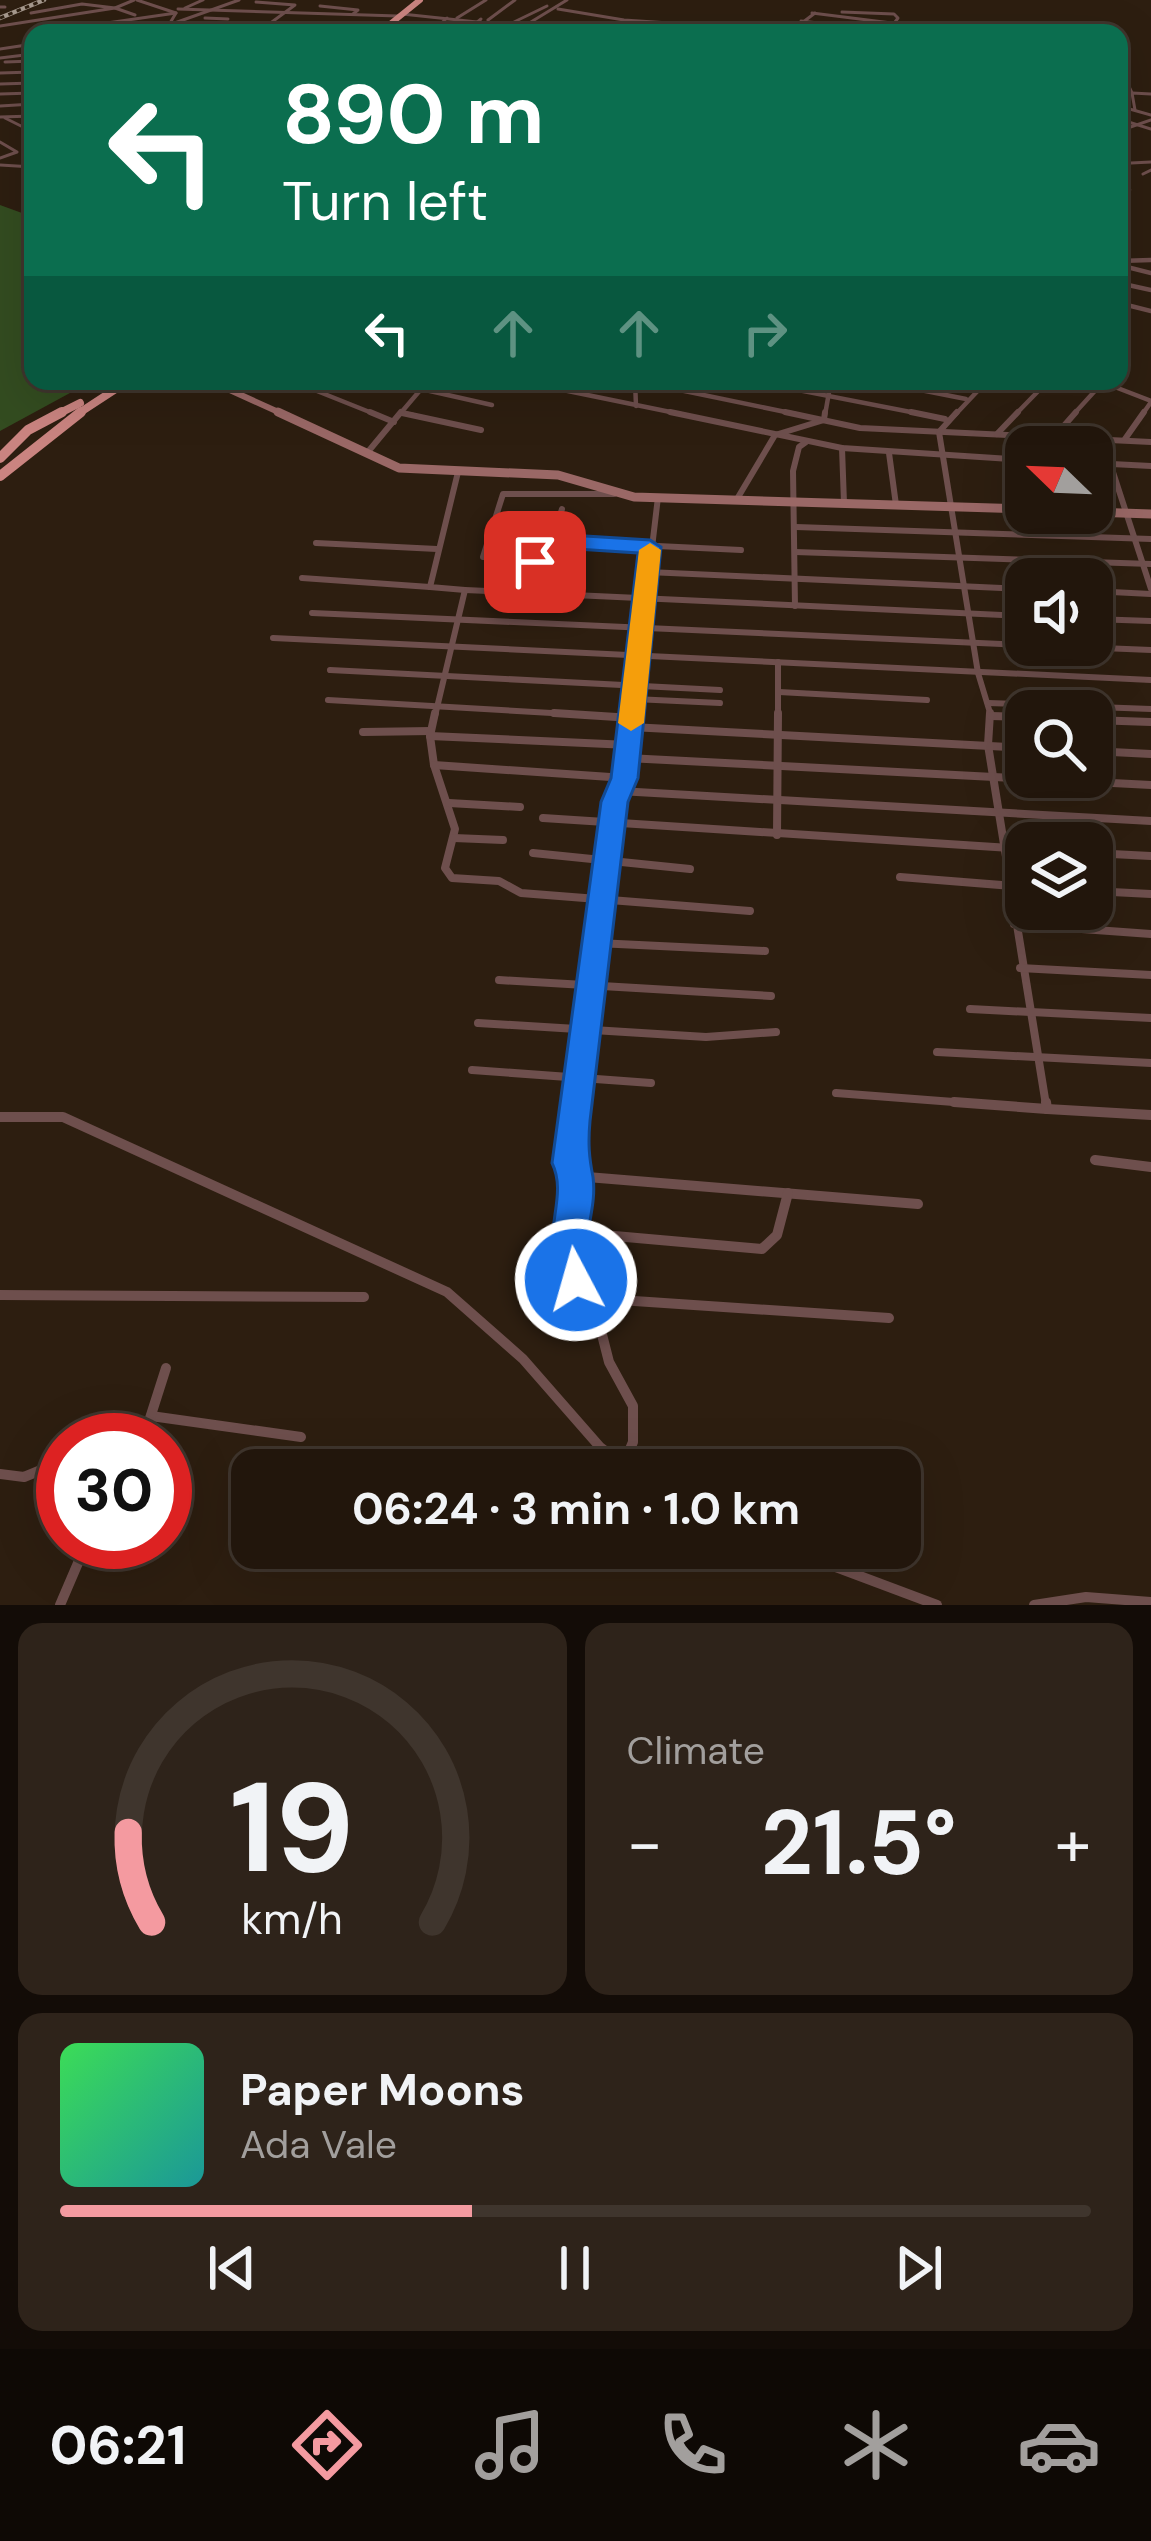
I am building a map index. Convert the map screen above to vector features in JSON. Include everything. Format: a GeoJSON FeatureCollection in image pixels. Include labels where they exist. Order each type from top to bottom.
{"type":"FeatureCollection","features":[{"type":"Feature","properties":{"kind":"highway"},"geometry":{"type":"LineString","coordinates":[[389,24],[420,0]]}},
{"type":"Feature","properties":{"kind":"highway"},"geometry":{"type":"LineString","coordinates":[[0,458],[28,430],[108,390]]}},
{"type":"Feature","properties":{"kind":"highway"},"geometry":{"type":"LineString","coordinates":[[0,476],[47,434],[113,390]]}},
{"type":"Feature","properties":{"kind":"main road"},"geometry":{"type":"LineString","coordinates":[[229,390],[365,456],[399,467],[558,475],[622,494],[658,497],[1005,508]]}},
{"type":"Feature","properties":{"kind":"main road"},"geometry":{"type":"LineString","coordinates":[[1113,513],[1151,514]]}},
{"type":"Feature","properties":{"kind":"street"},"geometry":{"type":"LineString","coordinates":[[0,26],[116,8],[135,0],[175,11],[203,0]]}},
{"type":"Feature","properties":{"kind":"street"},"geometry":{"type":"LineString","coordinates":[[157,5],[168,0]]}},
{"type":"Feature","properties":{"kind":"street"},"geometry":{"type":"LineString","coordinates":[[173,24],[238,0]]}},
{"type":"Feature","properties":{"kind":"street"},"geometry":{"type":"LineString","coordinates":[[455,18],[486,0]]}},
{"type":"Feature","properties":{"kind":"street"},"geometry":{"type":"LineString","coordinates":[[478,24],[515,0]]}},
{"type":"Feature","properties":{"kind":"street"},"geometry":{"type":"LineString","coordinates":[[527,24],[567,0]]}},
{"type":"Feature","properties":{"kind":"street"},"geometry":{"type":"LineString","coordinates":[[256,2],[295,5],[269,24]]}},
{"type":"Feature","properties":{"kind":"street"},"geometry":{"type":"LineString","coordinates":[[31,14],[82,4],[116,8],[139,18]]}},
{"type":"Feature","properties":{"kind":"street"},"geometry":{"type":"LineString","coordinates":[[513,23],[547,5]]}},
{"type":"Feature","properties":{"kind":"street"},"geometry":{"type":"LineString","coordinates":[[320,6],[358,10],[353,14]]}},
{"type":"Feature","properties":{"kind":"street"},"geometry":{"type":"LineString","coordinates":[[558,9],[680,24]]}},
{"type":"Feature","properties":{"kind":"street"},"geometry":{"type":"LineString","coordinates":[[94,24],[215,10],[519,24]]}},
{"type":"Feature","properties":{"kind":"street"},"geometry":{"type":"LineString","coordinates":[[169,24],[175,11]]}},
{"type":"Feature","properties":{"kind":"street"},"geometry":{"type":"LineString","coordinates":[[797,24],[812,14],[910,24]]}},
{"type":"Feature","properties":{"kind":"street"},"geometry":{"type":"LineString","coordinates":[[200,17],[228,19]]}},
{"type":"Feature","properties":{"kind":"street"},"geometry":{"type":"LineString","coordinates":[[303,24],[310,17]]}},
{"type":"Feature","properties":{"kind":"street"},"geometry":{"type":"LineString","coordinates":[[135,24],[139,18]]}},
{"type":"Feature","properties":{"kind":"street"},"geometry":{"type":"LineString","coordinates":[[440,24],[447,18]]}},
{"type":"Feature","properties":{"kind":"street"},"geometry":{"type":"LineString","coordinates":[[799,21],[823,24]]}},
{"type":"Feature","properties":{"kind":"street"},"geometry":{"type":"LineString","coordinates":[[1128,84],[1135,110]]}},
{"type":"Feature","properties":{"kind":"street"},"geometry":{"type":"LineString","coordinates":[[1132,93],[1151,94]]}},
{"type":"Feature","properties":{"kind":"street"},"geometry":{"type":"LineString","coordinates":[[1128,108],[1151,118]]}},
{"type":"Feature","properties":{"kind":"street"},"geometry":{"type":"LineString","coordinates":[[1128,128],[1151,118]]}},
{"type":"Feature","properties":{"kind":"street"},"geometry":{"type":"LineString","coordinates":[[1128,122],[1151,129]]}},
{"type":"Feature","properties":{"kind":"street"},"geometry":{"type":"LineString","coordinates":[[0,142],[16,152],[0,161]]}},
{"type":"Feature","properties":{"kind":"street"},"geometry":{"type":"LineString","coordinates":[[1131,163],[1151,166]]}},
{"type":"Feature","properties":{"kind":"street"},"geometry":{"type":"LineString","coordinates":[[1142,174],[1151,166]]}},
{"type":"Feature","properties":{"kind":"street"},"geometry":{"type":"LineString","coordinates":[[248,399],[260,390]]}},
{"type":"Feature","properties":{"kind":"street"},"geometry":{"type":"LineString","coordinates":[[315,390],[394,422]]}},
{"type":"Feature","properties":{"kind":"street"},"geometry":{"type":"LineString","coordinates":[[365,456],[421,390]]}},
{"type":"Feature","properties":{"kind":"street"},"geometry":{"type":"LineString","coordinates":[[426,390],[492,405]]}},
{"type":"Feature","properties":{"kind":"street"},"geometry":{"type":"LineString","coordinates":[[561,390],[842,448],[1005,459]]}},
{"type":"Feature","properties":{"kind":"street"},"geometry":{"type":"LineString","coordinates":[[636,390],[636,406]]}},
{"type":"Feature","properties":{"kind":"street"},"geometry":{"type":"LineString","coordinates":[[679,390],[824,420],[1005,435]]}},
{"type":"Feature","properties":{"kind":"street"},"geometry":{"type":"LineString","coordinates":[[798,390],[947,419]]}},
{"type":"Feature","properties":{"kind":"street"},"geometry":{"type":"LineString","coordinates":[[824,420],[830,390]]}},
{"type":"Feature","properties":{"kind":"street"},"geometry":{"type":"LineString","coordinates":[[919,390],[967,400]]}},
{"type":"Feature","properties":{"kind":"street"},"geometry":{"type":"LineString","coordinates":[[977,390],[939,432],[978,673],[991,716],[988,745],[1005,861]]}},
{"type":"Feature","properties":{"kind":"street"},"geometry":{"type":"LineString","coordinates":[[996,435],[1039,390]]}},
{"type":"Feature","properties":{"kind":"street"},"geometry":{"type":"LineString","coordinates":[[1064,426],[1095,390]]}},
{"type":"Feature","properties":{"kind":"street"},"geometry":{"type":"LineString","coordinates":[[1123,390],[1151,401],[1124,440]]}},
{"type":"Feature","properties":{"kind":"street"},"geometry":{"type":"LineString","coordinates":[[402,413],[481,430]]}},
{"type":"Feature","properties":{"kind":"street"},"geometry":{"type":"LineString","coordinates":[[737,500],[775,435],[824,420]]}},
{"type":"Feature","properties":{"kind":"street"},"geometry":{"type":"LineString","coordinates":[[1113,440],[1151,442]]}},
{"type":"Feature","properties":{"kind":"street"},"geometry":{"type":"LineString","coordinates":[[795,606],[793,471],[799,447],[807,442]]}},
{"type":"Feature","properties":{"kind":"street"},"geometry":{"type":"LineString","coordinates":[[842,448],[844,503]]}},
{"type":"Feature","properties":{"kind":"street"},"geometry":{"type":"LineString","coordinates":[[889,453],[896,505]]}},
{"type":"Feature","properties":{"kind":"street"},"geometry":{"type":"LineString","coordinates":[[1113,463],[1151,466]]}},
{"type":"Feature","properties":{"kind":"street"},"geometry":{"type":"LineString","coordinates":[[430,587],[458,472]]}},
{"type":"Feature","properties":{"kind":"street"},"geometry":{"type":"LineString","coordinates":[[1113,472],[1148,564],[1151,589],[1113,590]]}},
{"type":"Feature","properties":{"kind":"street"},"geometry":{"type":"LineString","coordinates":[[562,509],[553,541],[540,562],[483,556],[503,494],[622,494]]}},
{"type":"Feature","properties":{"kind":"street"},"geometry":{"type":"LineString","coordinates":[[631,1449],[633,1406],[609,1362],[589,1298],[566,1259],[578,1079],[612,825],[625,778],[658,497]]}},
{"type":"Feature","properties":{"kind":"street"},"geometry":{"type":"LineString","coordinates":[[796,527],[1151,539]]}},
{"type":"Feature","properties":{"kind":"street"},"geometry":{"type":"LineString","coordinates":[[553,541],[741,550]]}},
{"type":"Feature","properties":{"kind":"street"},"geometry":{"type":"LineString","coordinates":[[316,543],[437,549]]}},
{"type":"Feature","properties":{"kind":"street"},"geometry":{"type":"LineString","coordinates":[[795,552],[1148,564]]}},
{"type":"Feature","properties":{"kind":"street"},"geometry":{"type":"LineString","coordinates":[[647,572],[1005,588]]}},
{"type":"Feature","properties":{"kind":"street"},"geometry":{"type":"LineString","coordinates":[[302,578],[1005,615]]}},
{"type":"Feature","properties":{"kind":"street"},"geometry":{"type":"LineString","coordinates":[[465,590],[430,733],[434,765],[449,803],[454,838],[445,868],[452,878],[499,881],[521,893],[750,911]]}},
{"type":"Feature","properties":{"kind":"street"},"geometry":{"type":"LineString","coordinates":[[313,613],[1005,644]]}},
{"type":"Feature","properties":{"kind":"street"},"geometry":{"type":"LineString","coordinates":[[1113,620],[1151,621]]}},
{"type":"Feature","properties":{"kind":"street"},"geometry":{"type":"LineString","coordinates":[[273,638],[1151,680]]}},
{"type":"Feature","properties":{"kind":"street"},"geometry":{"type":"LineString","coordinates":[[1113,648],[1151,650]]}},
{"type":"Feature","properties":{"kind":"street"},"geometry":{"type":"LineString","coordinates":[[777,835],[778,662]]}},
{"type":"Feature","properties":{"kind":"street"},"geometry":{"type":"LineString","coordinates":[[330,670],[720,690]]}},
{"type":"Feature","properties":{"kind":"street"},"geometry":{"type":"LineString","coordinates":[[778,692],[927,700]]}},
{"type":"Feature","properties":{"kind":"street"},"geometry":{"type":"LineString","coordinates":[[634,699],[720,704]]}},
{"type":"Feature","properties":{"kind":"street"},"geometry":{"type":"LineString","coordinates":[[328,700],[437,704],[777,735],[1005,746]]}},
{"type":"Feature","properties":{"kind":"street"},"geometry":{"type":"LineString","coordinates":[[988,703],[1151,709]]}},
{"type":"Feature","properties":{"kind":"street"},"geometry":{"type":"LineString","coordinates":[[991,716],[1005,716]]}},
{"type":"Feature","properties":{"kind":"street"},"geometry":{"type":"LineString","coordinates":[[1113,721],[1151,722]]}},
{"type":"Feature","properties":{"kind":"street"},"geometry":{"type":"LineString","coordinates":[[363,732],[628,746]]}},
{"type":"Feature","properties":{"kind":"street"},"geometry":{"type":"LineString","coordinates":[[1113,753],[1151,754]]}},
{"type":"Feature","properties":{"kind":"street"},"geometry":{"type":"LineString","coordinates":[[627,758],[1151,785]]}},
{"type":"Feature","properties":{"kind":"street"},"geometry":{"type":"LineString","coordinates":[[434,765],[625,778]]}},
{"type":"Feature","properties":{"kind":"street"},"geometry":{"type":"LineString","coordinates":[[620,791],[1151,821]]}},
{"type":"Feature","properties":{"kind":"street"},"geometry":{"type":"LineString","coordinates":[[449,803],[520,807]]}},
{"type":"Feature","properties":{"kind":"street"},"geometry":{"type":"LineString","coordinates":[[542,818],[1003,848]]}},
{"type":"Feature","properties":{"kind":"street"},"geometry":{"type":"LineString","coordinates":[[454,838],[503,840]]}},
{"type":"Feature","properties":{"kind":"street"},"geometry":{"type":"LineString","coordinates":[[533,853],[690,869]]}},
{"type":"Feature","properties":{"kind":"street"},"geometry":{"type":"LineString","coordinates":[[1113,854],[1151,856]]}},
{"type":"Feature","properties":{"kind":"street"},"geometry":{"type":"LineString","coordinates":[[900,877],[1005,886]]}},
{"type":"Feature","properties":{"kind":"street"},"geometry":{"type":"LineString","coordinates":[[1113,892],[1151,894]]}},
{"type":"Feature","properties":{"kind":"street"},"geometry":{"type":"LineString","coordinates":[[1015,930],[1047,1109]]}},
{"type":"Feature","properties":{"kind":"street"},"geometry":{"type":"LineString","coordinates":[[1096,930],[1151,934]]}},
{"type":"Feature","properties":{"kind":"street"},"geometry":{"type":"LineString","coordinates":[[597,943],[765,951]]}},
{"type":"Feature","properties":{"kind":"street"},"geometry":{"type":"LineString","coordinates":[[1020,968],[1151,975]]}},
{"type":"Feature","properties":{"kind":"street"},"geometry":{"type":"LineString","coordinates":[[499,980],[771,996]]}},
{"type":"Feature","properties":{"kind":"street"},"geometry":{"type":"LineString","coordinates":[[970,1009],[1151,1018]]}},
{"type":"Feature","properties":{"kind":"street"},"geometry":{"type":"LineString","coordinates":[[478,1023],[706,1037],[776,1032]]}},
{"type":"Feature","properties":{"kind":"street"},"geometry":{"type":"LineString","coordinates":[[937,1052],[1151,1063]]}},
{"type":"Feature","properties":{"kind":"street"},"geometry":{"type":"LineString","coordinates":[[472,1070],[651,1083]]}},
{"type":"Feature","properties":{"kind":"street"},"geometry":{"type":"LineString","coordinates":[[836,1093],[1151,1115]]}},
{"type":"Feature","properties":{"kind":"street"},"geometry":{"type":"LineString","coordinates":[[0,1117],[63,1117],[447,1292],[502,1335],[570,1409],[598,1449]]}},
{"type":"Feature","properties":{"kind":"street"},"geometry":{"type":"LineString","coordinates":[[1095,1160],[1151,1167]]}},
{"type":"Feature","properties":{"kind":"street"},"geometry":{"type":"LineString","coordinates":[[575,1176],[919,1204]]}},
{"type":"Feature","properties":{"kind":"street"},"geometry":{"type":"LineString","coordinates":[[569,1232],[762,1250],[777,1235],[788,1193]]}},
{"type":"Feature","properties":{"kind":"street"},"geometry":{"type":"LineString","coordinates":[[0,1295],[364,1297]]}},
{"type":"Feature","properties":{"kind":"street"},"geometry":{"type":"LineString","coordinates":[[589,1298],[889,1318]]}},
{"type":"Feature","properties":{"kind":"street"},"geometry":{"type":"LineString","coordinates":[[152,1413],[166,1369]]}},
{"type":"Feature","properties":{"kind":"street"},"geometry":{"type":"LineString","coordinates":[[192,1422],[301,1437]]}},
{"type":"Feature","properties":{"kind":"street"},"geometry":{"type":"LineString","coordinates":[[0,1474],[24,1477],[36,1472]]}},
{"type":"Feature","properties":{"kind":"street"},"geometry":{"type":"LineString","coordinates":[[60,1605],[75,1569]]}},
{"type":"Feature","properties":{"kind":"street"},"geometry":{"type":"LineString","coordinates":[[841,1569],[937,1605]]}},
{"type":"Feature","properties":{"kind":"street"},"geometry":{"type":"LineString","coordinates":[[1034,1605],[1086,1597],[1151,1602]]}},
{"type":"Feature","properties":{"kind":"green space"},"geometry":{"type":"Polygon","coordinates":[[[0,205],[24,214],[24,390],[75,390],[0,431],[0,205]]]}},
{"type":"Feature","properties":{"kind":"railway"},"geometry":{"type":"LineString","coordinates":[[0,18],[44,0]]}},
{"type":"Feature","properties":{"kind":"slow traffic"},"geometry":{"type":"LineString","coordinates":[[631,723],[650,550]]}},
{"type":"Feature","properties":{"kind":"route"},"geometry":{"type":"LineString","coordinates":[[535,562],[546,560],[553,541],[650,547],[625,778],[615,802],[573,1121],[569,1163],[575,1176],[566,1259],[576,1280]]}}]}
